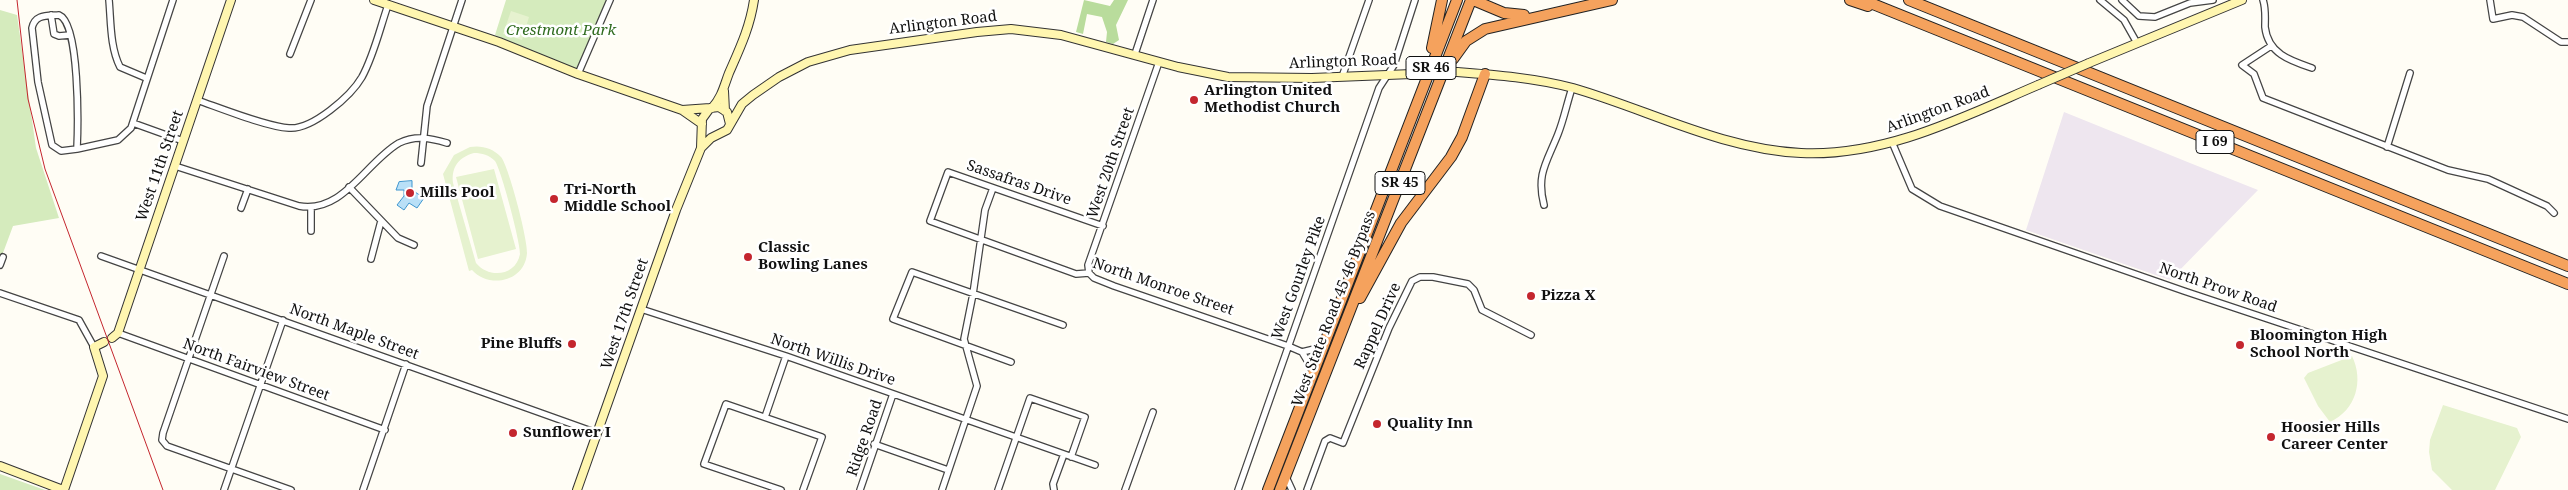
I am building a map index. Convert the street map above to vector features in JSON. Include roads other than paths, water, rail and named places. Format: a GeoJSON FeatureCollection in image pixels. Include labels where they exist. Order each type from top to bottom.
{"type":"FeatureCollection","features":[{"type":"Feature","properties":{"kind":"highway","name":"SR 45"},"geometry":{"type":"LineString","coordinates":[[1404,136],[1434,42],[1442,0]]}},
{"type":"Feature","properties":{"kind":"highway","name":"SR 46"},"geometry":{"type":"LineString","coordinates":[[1404,136],[1457,0]]}},
{"type":"Feature","properties":{"kind":"highway","name":"West State Road 45 46 Bypass"},"geometry":{"type":"LineString","coordinates":[[1280,490],[1472,0]]}},
{"type":"Feature","properties":{"kind":"highway"},"geometry":{"type":"LineString","coordinates":[[1472,0],[1497,11],[1518,15],[1567,9]]}},
{"type":"Feature","properties":{"kind":"highway"},"geometry":{"type":"LineString","coordinates":[[1431,102],[1456,53],[1475,34],[1493,26],[1612,0]]}},
{"type":"Feature","properties":{"kind":"highway"},"geometry":{"type":"LineString","coordinates":[[1850,0],[1920,23]]}},
{"type":"Feature","properties":{"kind":"highway","name":"I 69"},"geometry":{"type":"LineString","coordinates":[[1862,0],[2568,284]]}},
{"type":"Feature","properties":{"kind":"highway","name":"I 69"},"geometry":{"type":"LineString","coordinates":[[1908,0],[2568,266]]}},
{"type":"Feature","properties":{"kind":"highway"},"geometry":{"type":"LineString","coordinates":[[1915,0],[1939,12]]}},
{"type":"Feature","properties":{"kind":"highway"},"geometry":{"type":"LineString","coordinates":[[1351,308],[1363,295],[1378,262],[1401,223],[1451,158],[1462,137],[1485,74]]}},
{"type":"Feature","properties":{"kind":"highway","name":"West State Road 45 46 Bypass"},"geometry":{"type":"LineString","coordinates":[[1268,490],[1404,136]]}},
{"type":"Feature","properties":{"kind":"highway"},"geometry":{"type":"LineString","coordinates":[[1300,408],[1304,416],[1305,426]]}},
{"type":"Feature","properties":{"kind":"street"},"geometry":{"type":"LineString","coordinates":[[108,0],[114,52],[120,67],[146,78]]}},
{"type":"Feature","properties":{"kind":"street"},"geometry":{"type":"LineString","coordinates":[[77,149],[78,94],[70,34],[64,18],[51,15],[36,18],[32,28],[40,90],[52,145],[61,151],[77,149],[121,139],[133,123],[146,78],[173,0]]}},
{"type":"Feature","properties":{"kind":"street","name":"West 11th Street"},"geometry":{"type":"LineString","coordinates":[[111,338],[140,269],[231,0]]}},
{"type":"Feature","properties":{"kind":"street"},"geometry":{"type":"LineString","coordinates":[[290,54],[312,0]]}},
{"type":"Feature","properties":{"kind":"street"},"geometry":{"type":"LineString","coordinates":[[374,0],[682,110],[702,125],[708,133],[716,136],[725,132],[730,124],[725,110],[724,91]]}},
{"type":"Feature","properties":{"kind":"street"},"geometry":{"type":"LineString","coordinates":[[421,163],[427,106],[462,0]]}},
{"type":"Feature","properties":{"kind":"street"},"geometry":{"type":"LineString","coordinates":[[578,74],[610,0]]}},
{"type":"Feature","properties":{"kind":"street"},"geometry":{"type":"LineString","coordinates":[[702,125],[703,115],[724,91],[747,34],[754,0]]}},
{"type":"Feature","properties":{"kind":"street"},"geometry":{"type":"LineString","coordinates":[[1135,54],[1153,0]]}},
{"type":"Feature","properties":{"kind":"street"},"geometry":{"type":"LineString","coordinates":[[1342,77],[1368,0]]}},
{"type":"Feature","properties":{"kind":"street","name":"West Gourley Pike"},"geometry":{"type":"LineString","coordinates":[[1238,490],[1379,88],[1394,66],[1415,0]]}},
{"type":"Feature","properties":{"kind":"street"},"geometry":{"type":"LineString","coordinates":[[2100,0],[2124,20],[2137,43]]}},
{"type":"Feature","properties":{"kind":"street"},"geometry":{"type":"LineString","coordinates":[[2122,0],[2139,16],[2155,17],[2190,3],[2213,0]]}},
{"type":"Feature","properties":{"kind":"street","name":"Arlington Road"},"geometry":{"type":"LineString","coordinates":[[725,110],[742,104],[779,77],[819,58],[850,50],[922,38],[987,31],[1032,30],[1077,38],[1159,62],[1228,77],[1342,77],[1457,72],[1512,76],[1572,88],[1725,140],[1772,150],[1802,153],[1830,152],[1859,149],[1892,142],[1951,122],[2242,0]]}},
{"type":"Feature","properties":{"kind":"street"},"geometry":{"type":"LineString","coordinates":[[2263,0],[2265,29],[2271,46],[2284,57],[2312,68]]}},
{"type":"Feature","properties":{"kind":"street"},"geometry":{"type":"LineString","coordinates":[[2490,0],[2493,19],[2512,15],[2523,17],[2561,42],[2568,42]]}},
{"type":"Feature","properties":{"kind":"street"},"geometry":{"type":"LineString","coordinates":[[197,100],[284,128],[300,128],[311,124],[323,116],[360,80],[388,5]]}},
{"type":"Feature","properties":{"kind":"street"},"geometry":{"type":"LineString","coordinates":[[51,15],[54,34],[61,36],[70,34]]}},
{"type":"Feature","properties":{"kind":"street"},"geometry":{"type":"LineString","coordinates":[[2271,46],[2242,65],[2254,74],[2263,98],[2448,170],[2488,179],[2547,206],[2554,213]]}},
{"type":"Feature","properties":{"kind":"street","name":"West 20th Street"},"geometry":{"type":"LineString","coordinates":[[1089,273],[1088,265],[1159,62]]}},
{"type":"Feature","properties":{"kind":"street"},"geometry":{"type":"LineString","coordinates":[[2387,147],[2410,73]]}},
{"type":"Feature","properties":{"kind":"street"},"geometry":{"type":"LineString","coordinates":[[1544,205],[1540,191],[1541,173],[1559,130],[1572,88]]}},
{"type":"Feature","properties":{"kind":"street","name":"Arlington Road"},"geometry":{"type":"LineString","coordinates":[[730,124],[742,104]]}},
{"type":"Feature","properties":{"kind":"street"},"geometry":{"type":"LineString","coordinates":[[682,110],[711,108],[725,110]]}},
{"type":"Feature","properties":{"kind":"street"},"geometry":{"type":"LineString","coordinates":[[133,123],[183,141]]}},
{"type":"Feature","properties":{"kind":"street","name":"West 17th Street"},"geometry":{"type":"LineString","coordinates":[[577,490],[678,205],[701,148],[702,125]]}},
{"type":"Feature","properties":{"kind":"street","name":"West 17th Street"},"geometry":{"type":"LineString","coordinates":[[701,148],[716,136]]}},
{"type":"Feature","properties":{"kind":"street"},"geometry":{"type":"LineString","coordinates":[[175,166],[299,206],[310,207],[332,202],[394,146],[409,139],[424,137],[447,143]]}},
{"type":"Feature","properties":{"kind":"street","name":"North Prow Road"},"geometry":{"type":"LineString","coordinates":[[1892,142],[1912,189],[1940,206],[2184,291],[2568,419]]}},
{"type":"Feature","properties":{"kind":"street","name":"Sassafras Drive"},"geometry":{"type":"LineString","coordinates":[[930,221],[948,172],[1103,226]]}},
{"type":"Feature","properties":{"kind":"street"},"geometry":{"type":"LineString","coordinates":[[349,187],[398,238],[414,245]]}},
{"type":"Feature","properties":{"kind":"street"},"geometry":{"type":"LineString","coordinates":[[942,490],[977,386],[964,346],[982,240],[985,210],[993,188]]}},
{"type":"Feature","properties":{"kind":"street"},"geometry":{"type":"LineString","coordinates":[[241,208],[248,189]]}},
{"type":"Feature","properties":{"kind":"street"},"geometry":{"type":"LineString","coordinates":[[310,207],[311,231]]}},
{"type":"Feature","properties":{"kind":"street"},"geometry":{"type":"LineString","coordinates":[[371,259],[381,220]]}},
{"type":"Feature","properties":{"kind":"street","name":"North Monroe Street"},"geometry":{"type":"LineString","coordinates":[[930,221],[1076,274],[1089,273],[1094,278],[1114,286],[1302,352]]}},
{"type":"Feature","properties":{"kind":"street","name":"North Maple Street"},"geometry":{"type":"LineString","coordinates":[[102,256],[597,433]]}},
{"type":"Feature","properties":{"kind":"street"},"geometry":{"type":"LineString","coordinates":[[224,256],[162,440],[167,446],[291,490]]}},
{"type":"Feature","properties":{"kind":"street"},"geometry":{"type":"LineString","coordinates":[[0,265],[3,257]]}},
{"type":"Feature","properties":{"kind":"street"},"geometry":{"type":"LineString","coordinates":[[1011,362],[893,319],[912,272],[1063,325]]}},
{"type":"Feature","properties":{"kind":"street","name":"Rappel Drive"},"geometry":{"type":"LineString","coordinates":[[1306,490],[1328,439],[1343,443],[1390,324],[1409,285],[1416,278],[1433,276],[1468,284],[1474,290],[1482,310],[1531,335]]}},
{"type":"Feature","properties":{"kind":"street"},"geometry":{"type":"LineString","coordinates":[[0,293],[78,320],[94,347],[103,376],[63,490],[0,466]]}},
{"type":"Feature","properties":{"kind":"street","name":"North Willis Drive"},"geometry":{"type":"LineString","coordinates":[[641,310],[786,356],[1095,465]]}},
{"type":"Feature","properties":{"kind":"street"},"geometry":{"type":"LineString","coordinates":[[224,490],[283,320]]}},
{"type":"Feature","properties":{"kind":"street"},"geometry":{"type":"LineString","coordinates":[[94,347],[111,338]]}},
{"type":"Feature","properties":{"kind":"street","name":"North Fairview Street"},"geometry":{"type":"LineString","coordinates":[[111,338],[188,360],[385,430]]}},
{"type":"Feature","properties":{"kind":"street"},"geometry":{"type":"LineString","coordinates":[[1314,372],[1302,352],[1323,347]]}},
{"type":"Feature","properties":{"kind":"street"},"geometry":{"type":"LineString","coordinates":[[765,417],[786,356]]}},
{"type":"Feature","properties":{"kind":"street"},"geometry":{"type":"LineString","coordinates":[[363,490],[406,364]]}},
{"type":"Feature","properties":{"kind":"street","name":"Ridge Road"},"geometry":{"type":"LineString","coordinates":[[860,490],[874,444],[893,394]]}},
{"type":"Feature","properties":{"kind":"street"},"geometry":{"type":"LineString","coordinates":[[998,490],[1030,398],[1085,418],[1072,457]]}},
{"type":"Feature","properties":{"kind":"street"},"geometry":{"type":"LineString","coordinates":[[780,490],[704,464],[726,404],[822,437],[803,490]]}},
{"type":"Feature","properties":{"kind":"street"},"geometry":{"type":"LineString","coordinates":[[1125,490],[1153,412]]}},
{"type":"Feature","properties":{"kind":"street"},"geometry":{"type":"LineString","coordinates":[[874,444],[948,470]]}},
{"type":"Feature","properties":{"kind":"street"},"geometry":{"type":"LineString","coordinates":[[1054,490],[1053,484],[1064,454]]}},
{"type":"Feature","properties":{"kind":"street"},"geometry":{"type":"LineString","coordinates":[[1286,477],[1292,490]]}},
{"type":"Feature","properties":{"kind":"water","name":"Mills Pool"},"geometry":{"type":"Polygon","coordinates":[[[412,181],[412,190],[424,198],[417,208],[409,203],[404,210],[397,205],[404,196],[404,190],[396,190],[399,182],[412,181]]]}},
{"type":"Feature","properties":{"kind":"railway"},"geometry":{"type":"LineString","coordinates":[[17,0],[28,99],[45,169],[163,490]]}},
{"type":"Feature","properties":{"kind":"place","name":"Arlington United Methodist Church"},"geometry":{"type":"Point","coordinates":[1194,100]}},
{"type":"Feature","properties":{"kind":"place","name":"Mills Pool"},"geometry":{"type":"Point","coordinates":[410,193]}},
{"type":"Feature","properties":{"kind":"place","name":"Tri-North Middle School"},"geometry":{"type":"Point","coordinates":[554,199]}},
{"type":"Feature","properties":{"kind":"place","name":"Classic Bowling Lanes"},"geometry":{"type":"Point","coordinates":[748,257]}},
{"type":"Feature","properties":{"kind":"place","name":"Pizza X"},"geometry":{"type":"Point","coordinates":[1531,296]}},
{"type":"Feature","properties":{"kind":"place","name":"Pine Bluffs"},"geometry":{"type":"Point","coordinates":[572,344]}},
{"type":"Feature","properties":{"kind":"place","name":"Bloomington High School North"},"geometry":{"type":"Point","coordinates":[2240,345]}},
{"type":"Feature","properties":{"kind":"place","name":"Quality Inn"},"geometry":{"type":"Point","coordinates":[1377,424]}},
{"type":"Feature","properties":{"kind":"place","name":"Sunflower I"},"geometry":{"type":"Point","coordinates":[513,433]}},
{"type":"Feature","properties":{"kind":"place","name":"Hoosier Hills Career Center"},"geometry":{"type":"Point","coordinates":[2271,437]}},
{"type":"Feature","properties":{"kind":"park label","name":"Crestmont Park"},"geometry":{"type":"Point","coordinates":[561,31]}}]}
